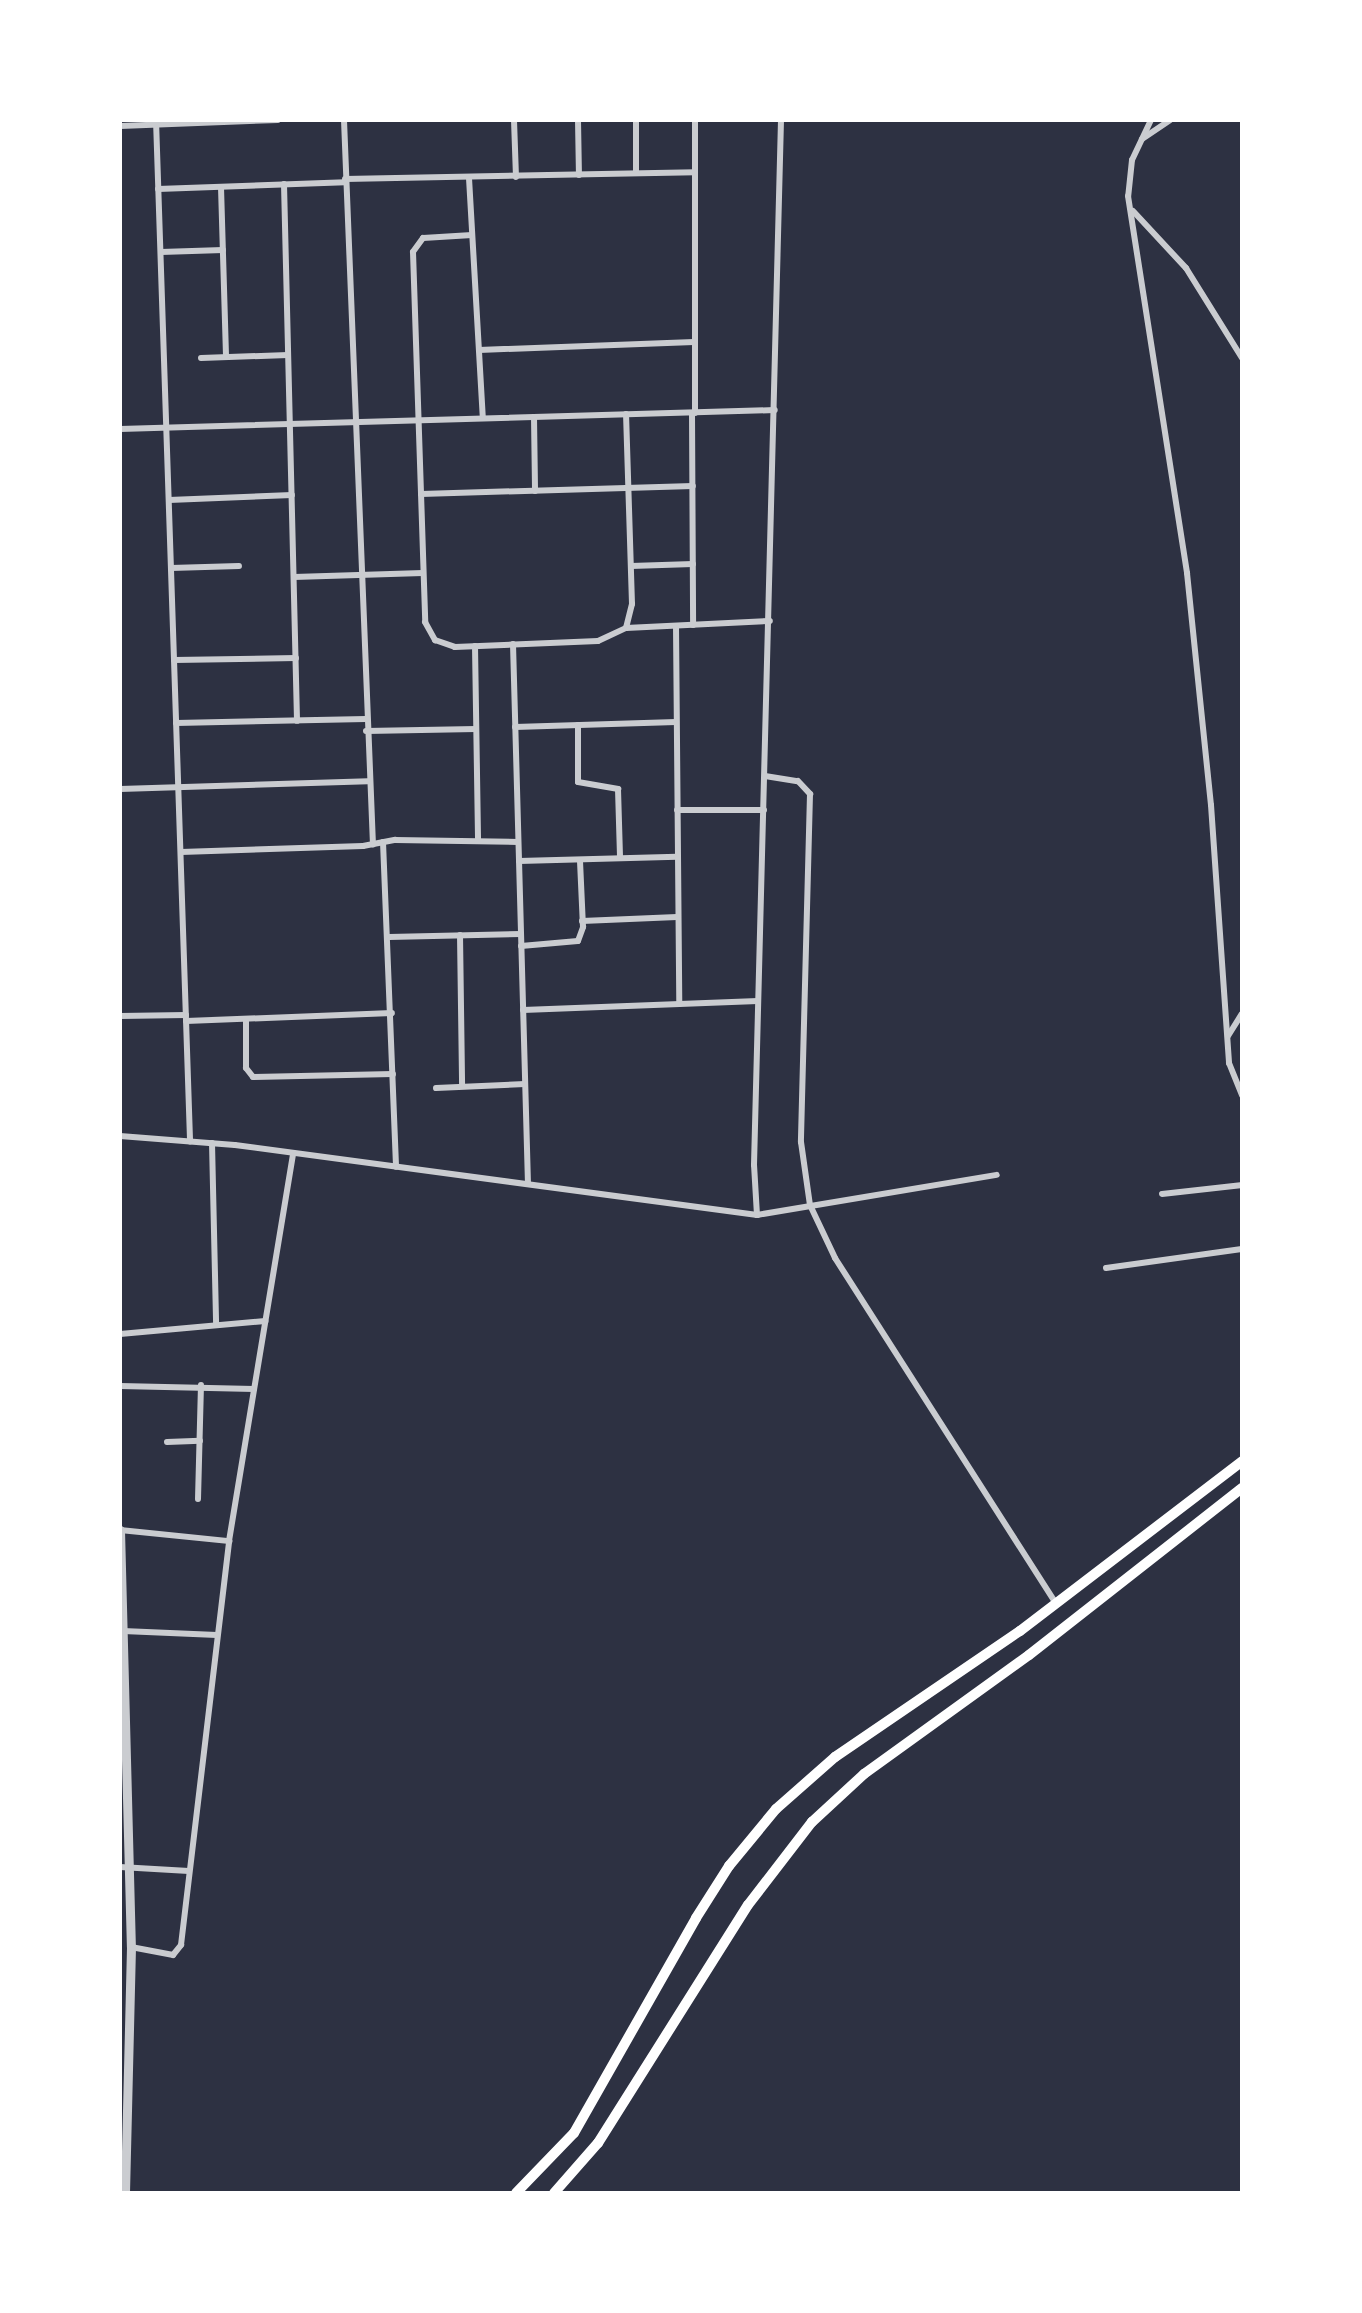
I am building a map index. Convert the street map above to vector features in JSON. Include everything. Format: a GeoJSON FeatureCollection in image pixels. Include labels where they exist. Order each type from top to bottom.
{"type":"FeatureCollection","features":[{"type":"Feature","properties":{"kind":"main road"},"geometry":{"type":"LineString","coordinates":[[516,2193],[574,2132],[696,1918],[729,1866],[776,1809],[835,1756],[1056,1603],[1242,1461]]}},
{"type":"Feature","properties":{"kind":"main road"},"geometry":{"type":"LineString","coordinates":[[554,2193],[590,2153],[748,1905],[812,1822],[864,1774],[1029,1655],[1242,1488]]}},
{"type":"Feature","properties":{"kind":"main road"},"geometry":{"type":"LineString","coordinates":[[574,2132],[590,2153]]}},
{"type":"Feature","properties":{"kind":"street"},"geometry":{"type":"LineString","coordinates":[[120,126],[278,120]]}},
{"type":"Feature","properties":{"kind":"street"},"geometry":{"type":"LineString","coordinates":[[344,120],[373,844]]}},
{"type":"Feature","properties":{"kind":"street"},"geometry":{"type":"LineString","coordinates":[[514,120],[516,177]]}},
{"type":"Feature","properties":{"kind":"street"},"geometry":{"type":"LineString","coordinates":[[578,120],[578,175]]}},
{"type":"Feature","properties":{"kind":"street"},"geometry":{"type":"LineString","coordinates":[[636,120],[636,174]]}},
{"type":"Feature","properties":{"kind":"street"},"geometry":{"type":"LineString","coordinates":[[693,625],[695,120]]}},
{"type":"Feature","properties":{"kind":"street"},"geometry":{"type":"LineString","coordinates":[[757,1214],[758,1001],[780,120]]}},
{"type":"Feature","properties":{"kind":"street"},"geometry":{"type":"LineString","coordinates":[[1151,120],[1129,170],[1130,208],[1190,604],[1227,1037],[1232,1075],[1242,1096]]}},
{"type":"Feature","properties":{"kind":"street"},"geometry":{"type":"LineString","coordinates":[[1139,141],[1170,120]]}},
{"type":"Feature","properties":{"kind":"street"},"geometry":{"type":"LineString","coordinates":[[156,122],[190,1142]]}},
{"type":"Feature","properties":{"kind":"street"},"geometry":{"type":"LineString","coordinates":[[158,190],[450,174],[469,178],[695,172]]}},
{"type":"Feature","properties":{"kind":"street"},"geometry":{"type":"LineString","coordinates":[[469,178],[483,418]]}},
{"type":"Feature","properties":{"kind":"street"},"geometry":{"type":"LineString","coordinates":[[284,184],[297,721]]}},
{"type":"Feature","properties":{"kind":"street"},"geometry":{"type":"LineString","coordinates":[[220,187],[226,357]]}},
{"type":"Feature","properties":{"kind":"street"},"geometry":{"type":"LineString","coordinates":[[1130,208],[1186,268],[1242,358]]}},
{"type":"Feature","properties":{"kind":"street"},"geometry":{"type":"LineString","coordinates":[[472,235],[428,236],[414,246],[424,622],[435,640],[444,646],[608,640],[626,628],[632,616],[626,414]]}},
{"type":"Feature","properties":{"kind":"street"},"geometry":{"type":"LineString","coordinates":[[161,252],[222,250]]}},
{"type":"Feature","properties":{"kind":"street"},"geometry":{"type":"LineString","coordinates":[[479,350],[694,342]]}},
{"type":"Feature","properties":{"kind":"street"},"geometry":{"type":"LineString","coordinates":[[201,358],[288,355]]}},
{"type":"Feature","properties":{"kind":"street"},"geometry":{"type":"LineString","coordinates":[[120,429],[775,410]]}},
{"type":"Feature","properties":{"kind":"street"},"geometry":{"type":"LineString","coordinates":[[534,417],[536,491]]}},
{"type":"Feature","properties":{"kind":"street"},"geometry":{"type":"LineString","coordinates":[[421,494],[693,486]]}},
{"type":"Feature","properties":{"kind":"street"},"geometry":{"type":"LineString","coordinates":[[169,500],[292,495]]}},
{"type":"Feature","properties":{"kind":"street"},"geometry":{"type":"LineString","coordinates":[[631,566],[693,564]]}},
{"type":"Feature","properties":{"kind":"street"},"geometry":{"type":"LineString","coordinates":[[171,568],[239,566]]}},
{"type":"Feature","properties":{"kind":"street"},"geometry":{"type":"LineString","coordinates":[[294,577],[423,572]]}},
{"type":"Feature","properties":{"kind":"street"},"geometry":{"type":"LineString","coordinates":[[626,628],[770,621]]}},
{"type":"Feature","properties":{"kind":"street"},"geometry":{"type":"LineString","coordinates":[[676,626],[679,1004]]}},
{"type":"Feature","properties":{"kind":"street"},"geometry":{"type":"LineString","coordinates":[[512,644],[528,1184]]}},
{"type":"Feature","properties":{"kind":"street"},"geometry":{"type":"LineString","coordinates":[[475,646],[478,839]]}},
{"type":"Feature","properties":{"kind":"street"},"geometry":{"type":"LineString","coordinates":[[174,660],[296,658]]}},
{"type":"Feature","properties":{"kind":"street"},"geometry":{"type":"LineString","coordinates":[[176,723],[366,720]]}},
{"type":"Feature","properties":{"kind":"street"},"geometry":{"type":"LineString","coordinates":[[515,727],[676,722]]}},
{"type":"Feature","properties":{"kind":"street"},"geometry":{"type":"LineString","coordinates":[[578,725],[578,782],[618,789],[620,858]]}},
{"type":"Feature","properties":{"kind":"street"},"geometry":{"type":"LineString","coordinates":[[366,731],[476,729]]}},
{"type":"Feature","properties":{"kind":"street"},"geometry":{"type":"LineString","coordinates":[[765,776],[798,781],[810,794],[801,1142],[810,1205],[861,1301],[1056,1603]]}},
{"type":"Feature","properties":{"kind":"street"},"geometry":{"type":"LineString","coordinates":[[120,789],[368,781]]}},
{"type":"Feature","properties":{"kind":"street"},"geometry":{"type":"LineString","coordinates":[[677,810],[764,810]]}},
{"type":"Feature","properties":{"kind":"street"},"geometry":{"type":"LineString","coordinates":[[180,852],[478,839],[518,842]]}},
{"type":"Feature","properties":{"kind":"street"},"geometry":{"type":"LineString","coordinates":[[384,842],[396,1166]]}},
{"type":"Feature","properties":{"kind":"street"},"geometry":{"type":"LineString","coordinates":[[519,861],[677,857]]}},
{"type":"Feature","properties":{"kind":"street"},"geometry":{"type":"LineString","coordinates":[[521,946],[572,945],[582,935],[580,860]]}},
{"type":"Feature","properties":{"kind":"street"},"geometry":{"type":"LineString","coordinates":[[582,921],[678,916]]}},
{"type":"Feature","properties":{"kind":"street"},"geometry":{"type":"LineString","coordinates":[[389,938],[521,934]]}},
{"type":"Feature","properties":{"kind":"street"},"geometry":{"type":"LineString","coordinates":[[460,935],[462,1086]]}},
{"type":"Feature","properties":{"kind":"street"},"geometry":{"type":"LineString","coordinates":[[523,1010],[758,1001]]}},
{"type":"Feature","properties":{"kind":"street"},"geometry":{"type":"LineString","coordinates":[[120,1016],[246,1018],[392,1013]]}},
{"type":"Feature","properties":{"kind":"street"},"geometry":{"type":"LineString","coordinates":[[1227,1037],[1242,1014]]}},
{"type":"Feature","properties":{"kind":"street"},"geometry":{"type":"LineString","coordinates":[[246,1018],[246,1068],[253,1077],[393,1074]]}},
{"type":"Feature","properties":{"kind":"street"},"geometry":{"type":"LineString","coordinates":[[436,1088],[525,1084]]}},
{"type":"Feature","properties":{"kind":"street"},"geometry":{"type":"LineString","coordinates":[[120,1136],[212,1143],[757,1214],[997,1174]]}},
{"type":"Feature","properties":{"kind":"street"},"geometry":{"type":"LineString","coordinates":[[212,1143],[216,1326]]}},
{"type":"Feature","properties":{"kind":"street"},"geometry":{"type":"LineString","coordinates":[[130,1947],[177,1953],[229,1541],[293,1153]]}},
{"type":"Feature","properties":{"kind":"street"},"geometry":{"type":"LineString","coordinates":[[1162,1194],[1242,1185]]}},
{"type":"Feature","properties":{"kind":"street"},"geometry":{"type":"LineString","coordinates":[[1106,1268],[1242,1249]]}},
{"type":"Feature","properties":{"kind":"street"},"geometry":{"type":"LineString","coordinates":[[120,1334],[266,1320]]}},
{"type":"Feature","properties":{"kind":"street"},"geometry":{"type":"LineString","coordinates":[[198,1499],[201,1385]]}},
{"type":"Feature","properties":{"kind":"street"},"geometry":{"type":"LineString","coordinates":[[120,1386],[254,1389]]}},
{"type":"Feature","properties":{"kind":"street"},"geometry":{"type":"LineString","coordinates":[[166,1442],[200,1441]]}},
{"type":"Feature","properties":{"kind":"street"},"geometry":{"type":"LineString","coordinates":[[125,2193],[130,1947],[124,1867],[120,1530],[229,1541]]}},
{"type":"Feature","properties":{"kind":"street"},"geometry":{"type":"LineString","coordinates":[[123,1631],[217,1635]]}},
{"type":"Feature","properties":{"kind":"street"},"geometry":{"type":"LineString","coordinates":[[124,1867],[189,1870]]}}]}
